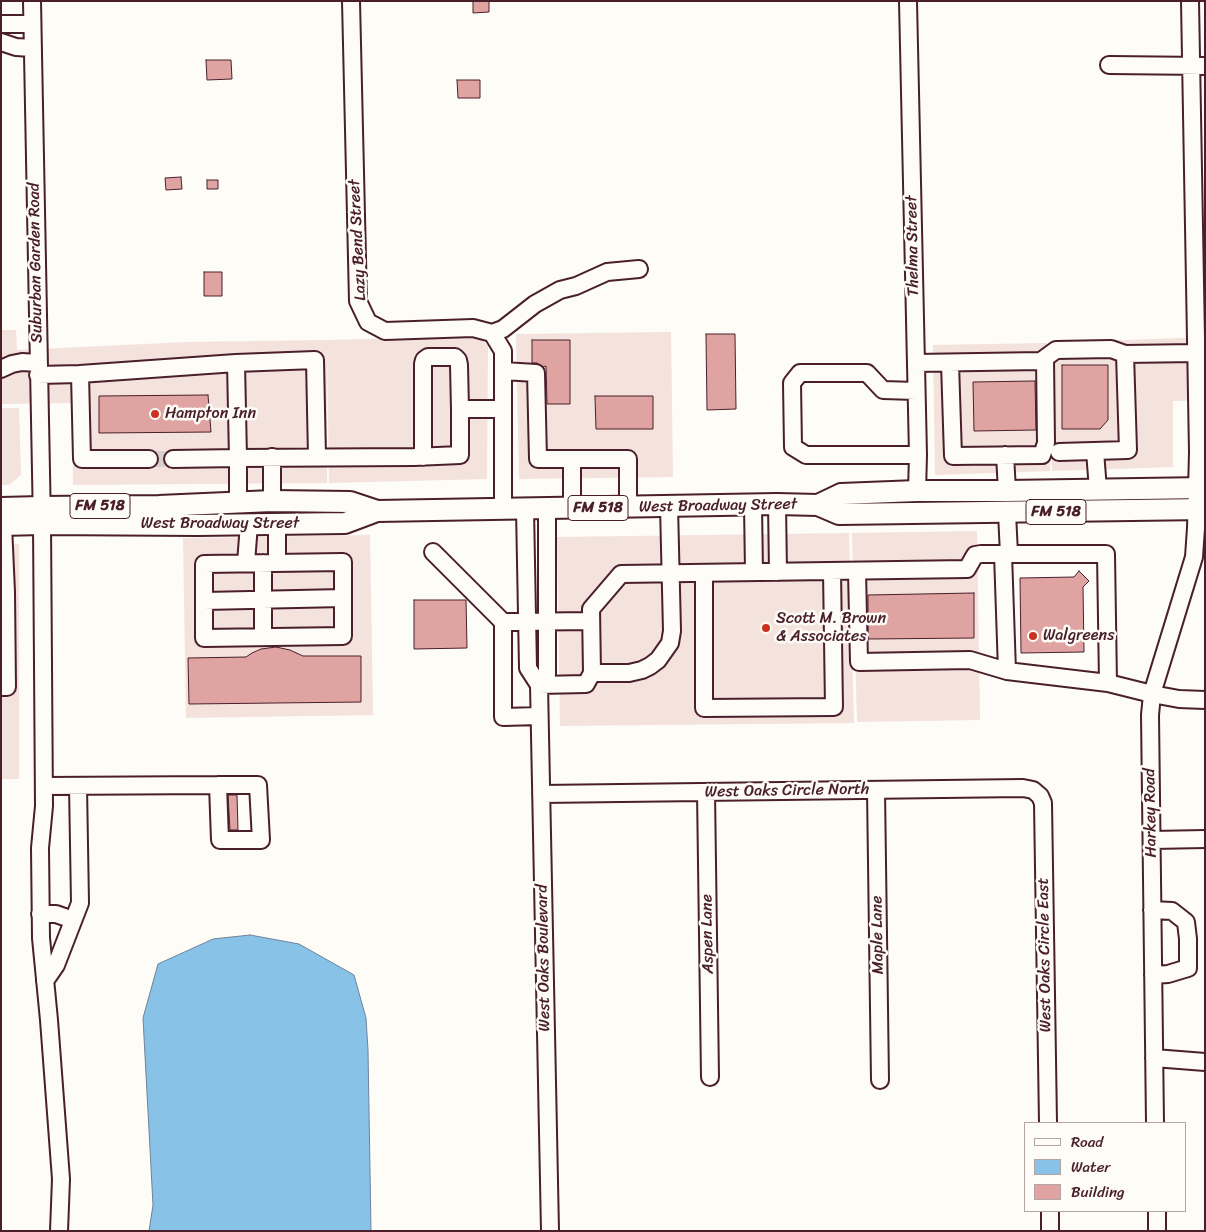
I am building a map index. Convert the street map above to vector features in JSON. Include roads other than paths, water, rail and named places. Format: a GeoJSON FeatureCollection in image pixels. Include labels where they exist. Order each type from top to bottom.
{"type":"FeatureCollection","features":[{"type":"Feature","properties":{"kind":"main road","name":"West Broadway Street"},"geometry":{"type":"LineString","coordinates":[[818,505],[841,494],[917,491],[1201,488]]}},
{"type":"Feature","properties":{"kind":"main road","name":"West Broadway Street"},"geometry":{"type":"LineString","coordinates":[[2,519],[159,506],[272,501],[350,502],[378,511],[777,504],[818,505],[839,514],[1201,509]]}},
{"type":"Feature","properties":{"kind":"main road"},"geometry":{"type":"LineString","coordinates":[[198,525],[216,517],[242,514],[272,501]]}},
{"type":"Feature","properties":{"kind":"main road"},"geometry":{"type":"LineString","coordinates":[[249,524],[270,515],[314,510],[323,502]]}},
{"type":"Feature","properties":{"kind":"main road","name":"West Broadway Street"},"geometry":{"type":"LineString","coordinates":[[41,515],[198,525],[345,523],[378,511]]}},
{"type":"Feature","properties":{"kind":"street","name":"Suburban Garden Road"},"geometry":{"type":"LineString","coordinates":[[32,1],[44,786],[40,848],[40,914],[61,1179],[59,1231]]}},
{"type":"Feature","properties":{"kind":"street","name":"Lazy Bend Street"},"geometry":{"type":"LineString","coordinates":[[351,1],[358,301],[368,322],[386,332],[473,328],[492,333]]}},
{"type":"Feature","properties":{"kind":"street","name":"Thelma Street"},"geometry":{"type":"LineString","coordinates":[[908,1],[918,455],[917,491]]}},
{"type":"Feature","properties":{"kind":"street","name":"Harkey Road"},"geometry":{"type":"LineString","coordinates":[[1155,1122],[1150,715],[1152,694],[1194,557],[1201,509],[1198,66],[1190,1]]}},
{"type":"Feature","properties":{"kind":"street"},"geometry":{"type":"LineString","coordinates":[[1,24],[32,24]]}},
{"type":"Feature","properties":{"kind":"street"},"geometry":{"type":"LineString","coordinates":[[1,42],[16,47],[32,48]]}},
{"type":"Feature","properties":{"kind":"street"},"geometry":{"type":"LineString","coordinates":[[1109,65],[1198,66]]}},
{"type":"Feature","properties":{"kind":"street"},"geometry":{"type":"LineString","coordinates":[[504,509],[503,351],[492,333],[503,329],[535,304],[560,290],[576,286],[608,272],[639,269]]}},
{"type":"Feature","properties":{"kind":"street"},"geometry":{"type":"LineString","coordinates":[[916,363],[1041,361],[1056,350],[1111,348],[1125,354],[1199,358]]}},
{"type":"Feature","properties":{"kind":"street"},"geometry":{"type":"LineString","coordinates":[[1059,452],[1128,450],[1125,354]]}},
{"type":"Feature","properties":{"kind":"street"},"geometry":{"type":"LineString","coordinates":[[173,459],[423,457],[460,455],[459,365],[455,357],[428,357],[424,360],[423,457]]}},
{"type":"Feature","properties":{"kind":"street"},"geometry":{"type":"LineString","coordinates":[[950,363],[952,456],[1042,454],[1046,444],[1045,358]]}},
{"type":"Feature","properties":{"kind":"street"},"geometry":{"type":"LineString","coordinates":[[1,369],[22,362],[38,369],[80,374],[236,363],[315,360],[317,457]]}},
{"type":"Feature","properties":{"kind":"street"},"geometry":{"type":"LineString","coordinates":[[236,363],[238,503]]}},
{"type":"Feature","properties":{"kind":"street"},"geometry":{"type":"LineString","coordinates":[[503,371],[536,373],[538,458],[628,459],[628,507]]}},
{"type":"Feature","properties":{"kind":"street"},"geometry":{"type":"LineString","coordinates":[[916,391],[883,390],[867,373],[800,373],[792,383],[793,447],[806,455],[918,455]]}},
{"type":"Feature","properties":{"kind":"street"},"geometry":{"type":"LineString","coordinates":[[80,374],[82,459],[148,459]]}},
{"type":"Feature","properties":{"kind":"street"},"geometry":{"type":"LineString","coordinates":[[460,409],[503,409]]}},
{"type":"Feature","properties":{"kind":"street"},"geometry":{"type":"LineString","coordinates":[[1095,451],[1098,490]]}},
{"type":"Feature","properties":{"kind":"street"},"geometry":{"type":"LineString","coordinates":[[1005,455],[1007,491]]}},
{"type":"Feature","properties":{"kind":"street"},"geometry":{"type":"LineString","coordinates":[[272,457],[272,501]]}},
{"type":"Feature","properties":{"kind":"street"},"geometry":{"type":"LineString","coordinates":[[572,459],[572,508]]}},
{"type":"Feature","properties":{"kind":"street"},"geometry":{"type":"LineString","coordinates":[[777,504],[778,572]]}},
{"type":"Feature","properties":{"kind":"street"},"geometry":{"type":"LineString","coordinates":[[753,505],[754,572]]}},
{"type":"Feature","properties":{"kind":"street"},"geometry":{"type":"LineString","coordinates":[[592,673],[642,670],[658,660],[670,643],[672,631],[669,506]]}},
{"type":"Feature","properties":{"kind":"street","name":"West Oaks Boulevard"},"geometry":{"type":"LineString","coordinates":[[525,509],[528,668],[539,685],[550,1231]]}},
{"type":"Feature","properties":{"kind":"street","name":"West Oaks Boulevard"},"geometry":{"type":"LineString","coordinates":[[539,685],[547,675],[547,509]]}},
{"type":"Feature","properties":{"kind":"street"},"geometry":{"type":"LineString","coordinates":[[1006,671],[1007,512]]}},
{"type":"Feature","properties":{"kind":"street"},"geometry":{"type":"LineString","coordinates":[[1,687],[7,687],[6,592],[2,519]]}},
{"type":"Feature","properties":{"kind":"street"},"geometry":{"type":"LineString","coordinates":[[246,563],[249,524]]}},
{"type":"Feature","properties":{"kind":"street"},"geometry":{"type":"LineString","coordinates":[[263,638],[263,600],[278,524]]}},
{"type":"Feature","properties":{"kind":"street"},"geometry":{"type":"LineString","coordinates":[[433,552],[503,622],[503,717],[539,716]]}},
{"type":"Feature","properties":{"kind":"street"},"geometry":{"type":"LineString","coordinates":[[539,685],[586,684],[592,673],[591,609],[621,574],[967,570],[975,555],[1006,554],[1106,554],[1108,683]]}},
{"type":"Feature","properties":{"kind":"street"},"geometry":{"type":"LineString","coordinates":[[343,562],[343,636],[204,638],[204,564],[246,563],[343,562]]}},
{"type":"Feature","properties":{"kind":"street"},"geometry":{"type":"LineString","coordinates":[[704,573],[704,708],[834,707],[832,571]]}},
{"type":"Feature","properties":{"kind":"street"},"geometry":{"type":"LineString","coordinates":[[857,571],[859,662],[970,660],[1006,671],[1108,683],[1179,699],[1205,700]]}},
{"type":"Feature","properties":{"kind":"street"},"geometry":{"type":"LineString","coordinates":[[204,601],[343,598]]}},
{"type":"Feature","properties":{"kind":"street"},"geometry":{"type":"LineString","coordinates":[[503,622],[591,621]]}},
{"type":"Feature","properties":{"kind":"street"},"geometry":{"type":"LineString","coordinates":[[44,786],[218,785]]}},
{"type":"Feature","properties":{"kind":"street"},"geometry":{"type":"LineString","coordinates":[[45,981],[56,965],[80,903],[78,786]]}},
{"type":"Feature","properties":{"kind":"street","name":"West Oaks Circle North"},"geometry":{"type":"LineString","coordinates":[[541,794],[1023,788],[1033,790]]}},
{"type":"Feature","properties":{"kind":"street","name":"Maple Lane"},"geometry":{"type":"LineString","coordinates":[[876,790],[880,1080]]}},
{"type":"Feature","properties":{"kind":"street","name":"West Oaks Circle East"},"geometry":{"type":"LineString","coordinates":[[1033,790],[1040,796],[1043,803],[1048,1122]]}},
{"type":"Feature","properties":{"kind":"street","name":"Aspen Lane"},"geometry":{"type":"LineString","coordinates":[[706,792],[710,1077]]}},
{"type":"Feature","properties":{"kind":"street"},"geometry":{"type":"LineString","coordinates":[[1152,840],[1205,839]]}},
{"type":"Feature","properties":{"kind":"street"},"geometry":{"type":"LineString","coordinates":[[1152,910],[1172,911],[1186,922],[1188,939],[1188,968],[1153,976]]}},
{"type":"Feature","properties":{"kind":"street"},"geometry":{"type":"LineString","coordinates":[[40,914],[56,914],[73,920]]}},
{"type":"Feature","properties":{"kind":"street"},"geometry":{"type":"LineString","coordinates":[[1154,1058],[1205,1062]]}},
{"type":"Feature","properties":{"kind":"street"},"geometry":{"type":"LineString","coordinates":[[1050,1212],[1050,1231]]}},
{"type":"Feature","properties":{"kind":"street"},"geometry":{"type":"LineString","coordinates":[[1157,1212],[1157,1231]]}},
{"type":"Feature","properties":{"kind":"water"},"geometry":{"type":"Polygon","coordinates":[[[250,935],[299,944],[354,975],[366,1018],[371,1231],[149,1231],[153,1205],[143,1018],[158,964],[213,939],[250,935]]]}},
{"type":"Feature","properties":{"kind":"tunnel"},"geometry":{"type":"LineString","coordinates":[[149,459],[173,459]]}},
{"type":"Feature","properties":{"kind":"place","name":"Hampton Inn"},"geometry":{"type":"Point","coordinates":[155,414]}},
{"type":"Feature","properties":{"kind":"place","name":"Scott M. Brown & Associates"},"geometry":{"type":"Point","coordinates":[766,628]}},
{"type":"Feature","properties":{"kind":"place","name":"Walgreens"},"geometry":{"type":"Point","coordinates":[1033,636]}}]}
